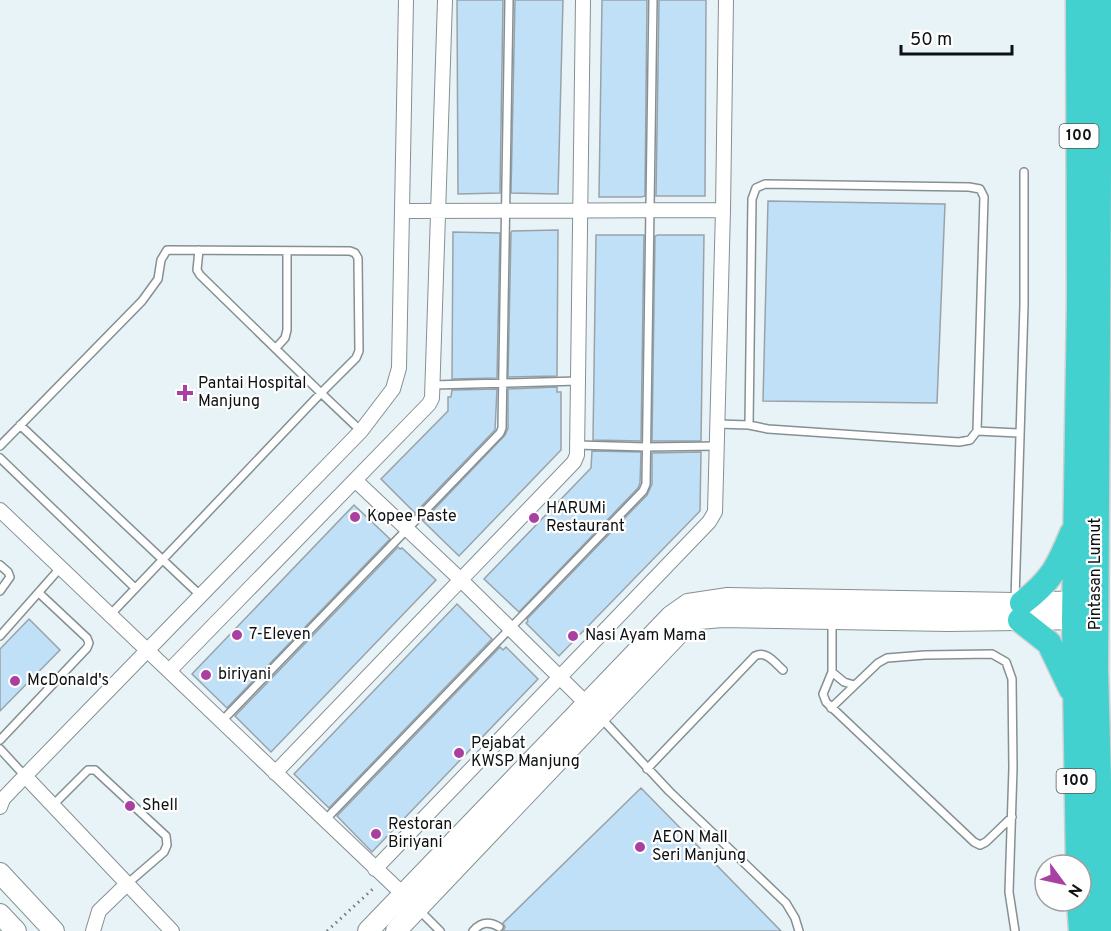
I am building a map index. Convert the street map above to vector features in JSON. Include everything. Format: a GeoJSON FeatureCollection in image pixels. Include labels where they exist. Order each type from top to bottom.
{"type":"FeatureCollection","features":[{"type":"Feature","properties":{"kind":"highway","name":"Pintasan Lumut"},"geometry":{"type":"LineString","coordinates":[[1078,0],[1079,271],[1076,522],[1085,610],[1103,931]]}},
{"type":"Feature","properties":{"kind":"highway","name":"Pintasan Lumut"},"geometry":{"type":"LineString","coordinates":[[1078,853],[1075,697],[1085,610],[1100,0]]}},
{"type":"Feature","properties":{"kind":"highway"},"geometry":{"type":"LineString","coordinates":[[1075,697],[1048,643],[1018,612],[1043,587],[1061,560],[1076,522]]}},
{"type":"Feature","properties":{"kind":"street"},"geometry":{"type":"LineString","coordinates":[[1,802],[361,431],[393,388],[399,368],[406,0]]}},
{"type":"Feature","properties":{"kind":"street"},"geometry":{"type":"LineString","coordinates":[[169,671],[356,481],[429,404],[432,398],[446,0]]}},
{"type":"Feature","properties":{"kind":"street"},"geometry":{"type":"LineString","coordinates":[[275,773],[574,462],[578,445],[583,0]]}},
{"type":"Feature","properties":{"kind":"street"},"geometry":{"type":"LineString","coordinates":[[375,868],[709,522],[715,512],[726,0]]}},
{"type":"Feature","properties":{"kind":"street"},"geometry":{"type":"LineString","coordinates":[[402,211],[723,210]]}},
{"type":"Feature","properties":{"kind":"street"},"geometry":{"type":"LineString","coordinates":[[356,481],[592,709]]}},
{"type":"Feature","properties":{"kind":"street"},"geometry":{"type":"LineString","coordinates":[[0,510],[417,908]]}},
{"type":"Feature","properties":{"kind":"street"},"geometry":{"type":"LineString","coordinates":[[368,931],[592,709],[683,629],[699,619],[833,610],[1018,612],[1085,610]]}},
{"type":"Feature","properties":{"kind":"street"},"geometry":{"type":"LineString","coordinates":[[396,931],[592,709]]}},
{"type":"Feature","properties":{"kind":"street"},"geometry":{"type":"LineString","coordinates":[[25,776],[172,931]]}},
{"type":"Feature","properties":{"kind":"street"},"geometry":{"type":"LineString","coordinates":[[0,873],[54,931]]}},
{"type":"Feature","properties":{"kind":"street"},"geometry":{"type":"LineString","coordinates":[[93,931],[99,911],[128,884]]}},
{"type":"Feature","properties":{"kind":"street"},"geometry":{"type":"LineString","coordinates":[[0,914],[16,931]]}},
{"type":"Feature","properties":{"kind":"lane"},"geometry":{"type":"LineString","coordinates":[[221,722],[500,433],[502,428],[509,0]]}},
{"type":"Feature","properties":{"kind":"lane"},"geometry":{"type":"LineString","coordinates":[[324,821],[643,491],[646,484],[653,0]]}},
{"type":"Feature","properties":{"kind":"lane"},"geometry":{"type":"LineString","coordinates":[[1018,612],[1024,305],[1024,172]]}},
{"type":"Feature","properties":{"kind":"lane"},"geometry":{"type":"LineString","coordinates":[[717,424],[959,442],[970,440],[977,431],[984,197],[980,189],[765,184],[756,188],[752,199],[749,425]]}},
{"type":"Feature","properties":{"kind":"lane"},"geometry":{"type":"LineString","coordinates":[[0,446],[142,301],[158,279],[161,260],[167,250],[350,251],[355,253],[358,258],[359,351],[356,358],[111,614]]}},
{"type":"Feature","properties":{"kind":"lane"},"geometry":{"type":"LineString","coordinates":[[199,250],[197,270],[200,275],[361,431]]}},
{"type":"Feature","properties":{"kind":"lane"},"geometry":{"type":"LineString","coordinates":[[276,348],[285,338],[287,330],[287,251]]}},
{"type":"Feature","properties":{"kind":"lane"},"geometry":{"type":"LineString","coordinates":[[433,385],[578,381]]}},
{"type":"Feature","properties":{"kind":"lane"},"geometry":{"type":"LineString","coordinates":[[20,425],[200,595]]}},
{"type":"Feature","properties":{"kind":"lane"},"geometry":{"type":"LineString","coordinates":[[977,431],[1020,433]]}},
{"type":"Feature","properties":{"kind":"lane"},"geometry":{"type":"LineString","coordinates":[[578,445],[718,446]]}},
{"type":"Feature","properties":{"kind":"lane"},"geometry":{"type":"LineString","coordinates":[[0,458],[135,588]]}},
{"type":"Feature","properties":{"kind":"lane"},"geometry":{"type":"LineString","coordinates":[[0,565],[8,572],[9,577],[0,591]]}},
{"type":"Feature","properties":{"kind":"lane"},"geometry":{"type":"LineString","coordinates":[[0,636],[62,567]]}},
{"type":"Feature","properties":{"kind":"lane"},"geometry":{"type":"LineString","coordinates":[[0,740],[87,648],[89,643],[87,638],[39,593]]}},
{"type":"Feature","properties":{"kind":"lane"},"geometry":{"type":"LineString","coordinates":[[833,610],[832,672],[823,694],[831,708],[974,842],[980,845],[986,842],[1012,818]]}},
{"type":"Feature","properties":{"kind":"lane"},"geometry":{"type":"LineString","coordinates":[[647,769],[755,656],[760,653],[766,655],[783,670]]}},
{"type":"Feature","properties":{"kind":"lane"},"geometry":{"type":"LineString","coordinates":[[831,708],[878,663],[887,658],[925,654],[992,654],[1006,662],[1012,680],[1010,892],[1015,931]]}},
{"type":"Feature","properties":{"kind":"lane"},"geometry":{"type":"LineString","coordinates":[[832,672],[844,682],[854,685]]}},
{"type":"Feature","properties":{"kind":"lane"},"geometry":{"type":"LineString","coordinates":[[592,709],[647,769],[786,903],[795,918],[799,931]]}},
{"type":"Feature","properties":{"kind":"lane"},"geometry":{"type":"LineString","coordinates":[[0,749],[25,776]]}},
{"type":"Feature","properties":{"kind":"lane"},"geometry":{"type":"LineString","coordinates":[[53,805],[88,770],[95,770],[166,836],[167,845],[164,852],[128,884]]}},
{"type":"Feature","properties":{"kind":"lane"},"geometry":{"type":"LineString","coordinates":[[417,908],[440,931]]}},
{"type":"Feature","properties":{"kind":"lane"},"geometry":{"type":"LineString","coordinates":[[473,931],[483,923],[492,923],[499,927]]}},
{"type":"Feature","properties":{"kind":"path"},"geometry":{"type":"LineString","coordinates":[[327,931],[366,894],[386,879]]}},
{"type":"Feature","properties":{"kind":"building"},"geometry":{"type":"Polygon","coordinates":[[[457,0],[503,0],[500,193],[458,194],[457,0]]]}},
{"type":"Feature","properties":{"kind":"building"},"geometry":{"type":"Polygon","coordinates":[[[515,0],[563,0],[558,194],[511,193],[515,0]]]}},
{"type":"Feature","properties":{"kind":"building"},"geometry":{"type":"Polygon","coordinates":[[[602,0],[647,0],[645,196],[641,197],[599,197],[602,0]]]}},
{"type":"Feature","properties":{"kind":"building"},"geometry":{"type":"Polygon","coordinates":[[[659,0],[706,0],[705,196],[656,196],[659,0]]]}},
{"type":"Feature","properties":{"kind":"building"},"geometry":{"type":"Polygon","coordinates":[[[768,201],[945,204],[937,403],[763,401],[768,201]]]}},
{"type":"Feature","properties":{"kind":"building"},"geometry":{"type":"Polygon","coordinates":[[[558,230],[557,376],[508,377],[511,233],[512,231],[558,230]]]}},
{"type":"Feature","properties":{"kind":"building"},"geometry":{"type":"Polygon","coordinates":[[[453,232],[500,233],[497,378],[452,379],[453,232]]]}},
{"type":"Feature","properties":{"kind":"building"},"geometry":{"type":"Polygon","coordinates":[[[596,235],[644,235],[641,441],[593,440],[596,235]]]}},
{"type":"Feature","properties":{"kind":"building"},"geometry":{"type":"Polygon","coordinates":[[[704,235],[701,441],[652,441],[655,236],[704,235]]]}},
{"type":"Feature","properties":{"kind":"building"},"geometry":{"type":"Polygon","coordinates":[[[557,387],[557,392],[561,392],[561,450],[459,556],[423,521],[505,435],[508,428],[508,389],[557,387]]]}},
{"type":"Feature","properties":{"kind":"building"},"geometry":{"type":"Polygon","coordinates":[[[497,389],[495,430],[415,513],[381,479],[448,411],[448,397],[451,397],[452,390],[497,389]]]}},
{"type":"Feature","properties":{"kind":"building"},"geometry":{"type":"Polygon","coordinates":[[[592,451],[641,452],[638,488],[519,612],[484,579],[591,468],[592,451]]]}},
{"type":"Feature","properties":{"kind":"building"},"geometry":{"type":"Polygon","coordinates":[[[701,452],[700,511],[559,656],[526,623],[527,619],[647,495],[652,484],[652,453],[701,452]]]}},
{"type":"Feature","properties":{"kind":"building"},"geometry":{"type":"Polygon","coordinates":[[[354,505],[390,539],[227,708],[192,674],[354,505]]]}},
{"type":"Feature","properties":{"kind":"building"},"geometry":{"type":"Polygon","coordinates":[[[398,547],[402,548],[436,580],[271,752],[235,716],[398,547]]]}},
{"type":"Feature","properties":{"kind":"building"},"geometry":{"type":"Polygon","coordinates":[[[457,604],[492,639],[329,808],[294,774],[457,604]]]}},
{"type":"Feature","properties":{"kind":"building","name":"McDonald's"},"geometry":{"type":"Polygon","coordinates":[[[29,619],[60,650],[0,711],[0,649],[29,619]]]}},
{"type":"Feature","properties":{"kind":"building"},"geometry":{"type":"Polygon","coordinates":[[[500,647],[503,650],[506,647],[538,679],[372,852],[337,816],[500,647]]]}},
{"type":"Feature","properties":{"kind":"building","name":"AEON Mall Seri Manjung"},"geometry":{"type":"Polygon","coordinates":[[[641,788],[781,931],[503,931],[505,927],[503,923],[641,788]]]}},
{"type":"Feature","properties":{"kind":"place","name":"Pantai Hospital Manjung"},"geometry":{"type":"Point","coordinates":[185,393]}},
{"type":"Feature","properties":{"kind":"place","name":"Kopee Paste"},"geometry":{"type":"Point","coordinates":[355,517]}},
{"type":"Feature","properties":{"kind":"place","name":"HARUMi Restaurant"},"geometry":{"type":"Point","coordinates":[534,518]}},
{"type":"Feature","properties":{"kind":"place","name":"7-Eleven"},"geometry":{"type":"Point","coordinates":[237,635]}},
{"type":"Feature","properties":{"kind":"place","name":"Nasi Ayam Mama"},"geometry":{"type":"Point","coordinates":[573,636]}},
{"type":"Feature","properties":{"kind":"place","name":"biriyani"},"geometry":{"type":"Point","coordinates":[206,675]}},
{"type":"Feature","properties":{"kind":"place","name":"McDonald's"},"geometry":{"type":"Point","coordinates":[15,681]}},
{"type":"Feature","properties":{"kind":"place","name":"Pejabat KWSP Manjung"},"geometry":{"type":"Point","coordinates":[459,753]}},
{"type":"Feature","properties":{"kind":"place","name":"Shell"},"geometry":{"type":"Point","coordinates":[130,806]}},
{"type":"Feature","properties":{"kind":"place","name":"Restoran Biriyani"},"geometry":{"type":"Point","coordinates":[376,834]}},
{"type":"Feature","properties":{"kind":"place","name":"AEON Mall Seri Manjung"},"geometry":{"type":"Point","coordinates":[640,847]}}]}
